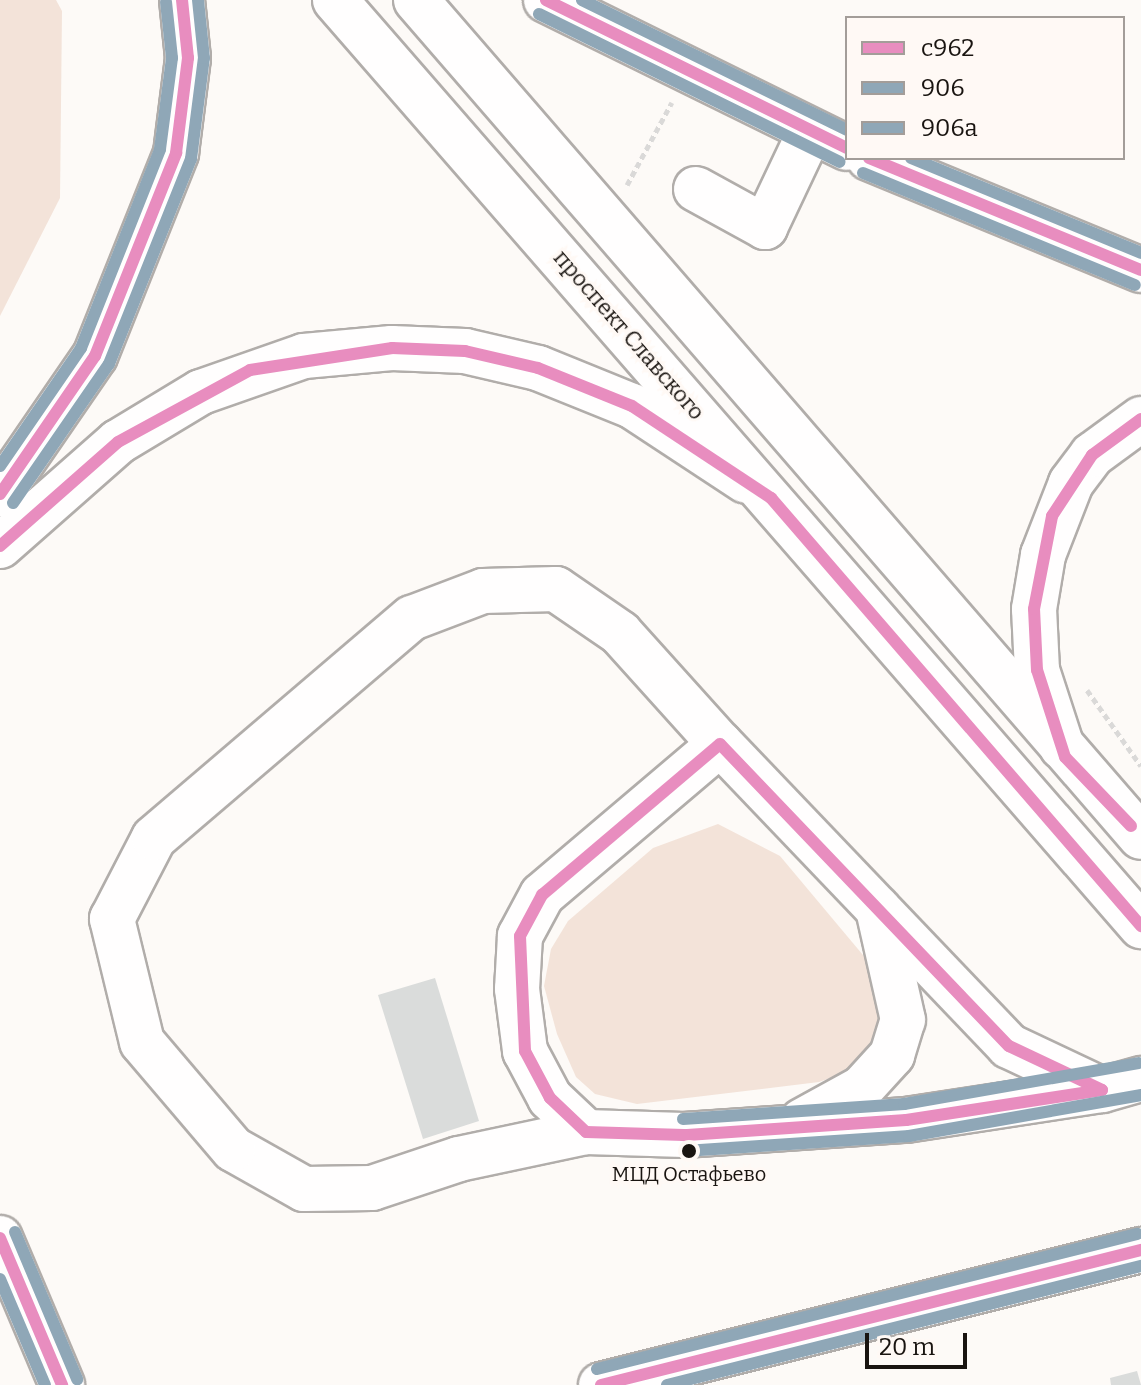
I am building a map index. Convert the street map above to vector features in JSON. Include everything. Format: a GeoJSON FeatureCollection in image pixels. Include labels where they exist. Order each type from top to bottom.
{"type":"FeatureCollection","features":[{"type":"Feature","properties":{"kind":"street"},"geometry":{"type":"LineString","coordinates":[[0,494],[95,356],[172,166],[188,58],[182,0]]}},
{"type":"Feature","properties":{"kind":"street","name":"проспект Славского"},"geometry":{"type":"LineString","coordinates":[[335,0],[1141,926]]}},
{"type":"Feature","properties":{"kind":"street"},"geometry":{"type":"LineString","coordinates":[[416,0],[1065,757],[1141,837]]}},
{"type":"Feature","properties":{"kind":"street"},"geometry":{"type":"LineString","coordinates":[[546,0],[828,140],[765,227],[696,189]]}},
{"type":"Feature","properties":{"kind":"street"},"geometry":{"type":"LineString","coordinates":[[874,160],[1141,270]]}},
{"type":"Feature","properties":{"kind":"street"},"geometry":{"type":"LineString","coordinates":[[0,546],[118,442],[201,392],[304,356],[392,348],[465,351],[538,368],[632,406],[771,498]]}},
{"type":"Feature","properties":{"kind":"street"},"geometry":{"type":"LineString","coordinates":[[1065,757],[1037,670],[1034,609],[1043,555],[1071,483],[1092,455],[1141,419]]}},
{"type":"Feature","properties":{"kind":"street"},"geometry":{"type":"LineString","coordinates":[[556,589],[620,633],[720,744],[1009,1046],[1121,1085],[906,1120],[684,1135],[586,1132],[459,1159],[372,1188],[304,1189],[233,1149],[142,1042],[112,919],[154,838],[412,618],[483,591],[556,589]]}},
{"type":"Feature","properties":{"kind":"street"},"geometry":{"type":"LineString","coordinates":[[586,1132],[550,1098],[525,1051],[517,989],[520,936],[542,895],[720,744]]}},
{"type":"Feature","properties":{"kind":"street"},"geometry":{"type":"LineString","coordinates":[[789,1127],[862,1088],[892,1055],[903,1020],[877,906]]}},
{"type":"Feature","properties":{"kind":"street"},"geometry":{"type":"LineString","coordinates":[[0,1238],[62,1385]]}},
{"type":"Feature","properties":{"kind":"street"},"geometry":{"type":"LineString","coordinates":[[601,1385],[1141,1250]]}},
{"type":"Feature","properties":{"kind":"path"},"geometry":{"type":"LineString","coordinates":[[1079,674],[1141,766]]}},
{"type":"Feature","properties":{"kind":"shaded area"},"geometry":{"type":"Polygon","coordinates":[[[0,0],[56,0],[62,11],[60,198],[0,316],[0,0]]]}},
{"type":"Feature","properties":{"kind":"shaded area"},"geometry":{"type":"Polygon","coordinates":[[[718,824],[780,856],[873,967],[887,996],[880,1037],[844,1073],[819,1082],[637,1104],[595,1094],[576,1077],[557,1034],[544,986],[551,949],[568,921],[653,848],[718,824]]]}},
{"type":"Feature","properties":{"kind":"building"},"geometry":{"type":"Polygon","coordinates":[[[435,978],[479,1121],[423,1139],[378,995],[435,978]]]}},
{"type":"Feature","properties":{"kind":"building"},"geometry":{"type":"Polygon","coordinates":[[[1137,1371],[1141,1385],[1111,1385],[1110,1378],[1137,1371]]]}},
{"type":"Feature","properties":{"kind":"transit line","name":"с962"},"geometry":{"type":"LineString","coordinates":[[0,494],[95,356],[176,153],[188,58],[182,0]]}},
{"type":"Feature","properties":{"kind":"transit line","name":"906"},"geometry":{"type":"LineString","coordinates":[[13,503],[109,364],[191,159],[204,58],[198,0]]}},
{"type":"Feature","properties":{"kind":"transit line","name":"с962"},"geometry":{"type":"LineString","coordinates":[[546,0],[845,147]]}},
{"type":"Feature","properties":{"kind":"transit line","name":"906а"},"geometry":{"type":"LineString","coordinates":[[582,0],[845,129]]}},
{"type":"Feature","properties":{"kind":"transit line","name":"906а"},"geometry":{"type":"LineString","coordinates":[[0,466],[81,348],[160,149],[172,58],[166,2]]}},
{"type":"Feature","properties":{"kind":"transit line","name":"906"},"geometry":{"type":"LineString","coordinates":[[539,14],[840,162]]}},
{"type":"Feature","properties":{"kind":"transit line","name":"с962"},"geometry":{"type":"LineString","coordinates":[[874,160],[1141,270]]}},
{"type":"Feature","properties":{"kind":"transit line","name":"906а"},"geometry":{"type":"LineString","coordinates":[[916,160],[1141,253]]}},
{"type":"Feature","properties":{"kind":"transit line","name":"906"},"geometry":{"type":"LineString","coordinates":[[863,173],[1135,285]]}},
{"type":"Feature","properties":{"kind":"transit line","name":"с962"},"geometry":{"type":"LineString","coordinates":[[0,546],[118,442],[250,370],[392,348],[465,351],[538,368],[632,406],[771,498],[1141,926]]}},
{"type":"Feature","properties":{"kind":"transit line","name":"с962"},"geometry":{"type":"LineString","coordinates":[[1131,826],[1065,757],[1037,670],[1034,609],[1052,516],[1092,455],[1141,419]]}},
{"type":"Feature","properties":{"kind":"transit line","name":"с962"},"geometry":{"type":"LineString","coordinates":[[720,744],[1009,1046],[1102,1090],[906,1120],[684,1135],[586,1132],[550,1098],[525,1051],[520,936],[542,895],[720,744]]}},
{"type":"Feature","properties":{"kind":"transit line","name":"906а"},"geometry":{"type":"LineString","coordinates":[[683,1119],[904,1104],[1138,1063]]}},
{"type":"Feature","properties":{"kind":"transit line","name":"906"},"geometry":{"type":"LineString","coordinates":[[685,1151],[909,1136],[1141,1095]]}},
{"type":"Feature","properties":{"kind":"transit line","name":"906а"},"geometry":{"type":"LineString","coordinates":[[15,1232],[77,1379]]}},
{"type":"Feature","properties":{"kind":"transit line","name":"906а"},"geometry":{"type":"LineString","coordinates":[[597,1369],[1137,1234]]}},
{"type":"Feature","properties":{"kind":"transit line","name":"с962"},"geometry":{"type":"LineString","coordinates":[[0,1238],[62,1385]]}},
{"type":"Feature","properties":{"kind":"transit line","name":"с962"},"geometry":{"type":"LineString","coordinates":[[601,1385],[1141,1250]]}},
{"type":"Feature","properties":{"kind":"transit line","name":"906"},"geometry":{"type":"LineString","coordinates":[[667,1385],[1141,1266]]}},
{"type":"Feature","properties":{"kind":"transit line","name":"906"},"geometry":{"type":"LineString","coordinates":[[0,1279],[45,1385]]}},
{"type":"Feature","properties":{"kind":"place","name":"МЦД Остафьево"},"geometry":{"type":"Point","coordinates":[689,1151]}}]}
